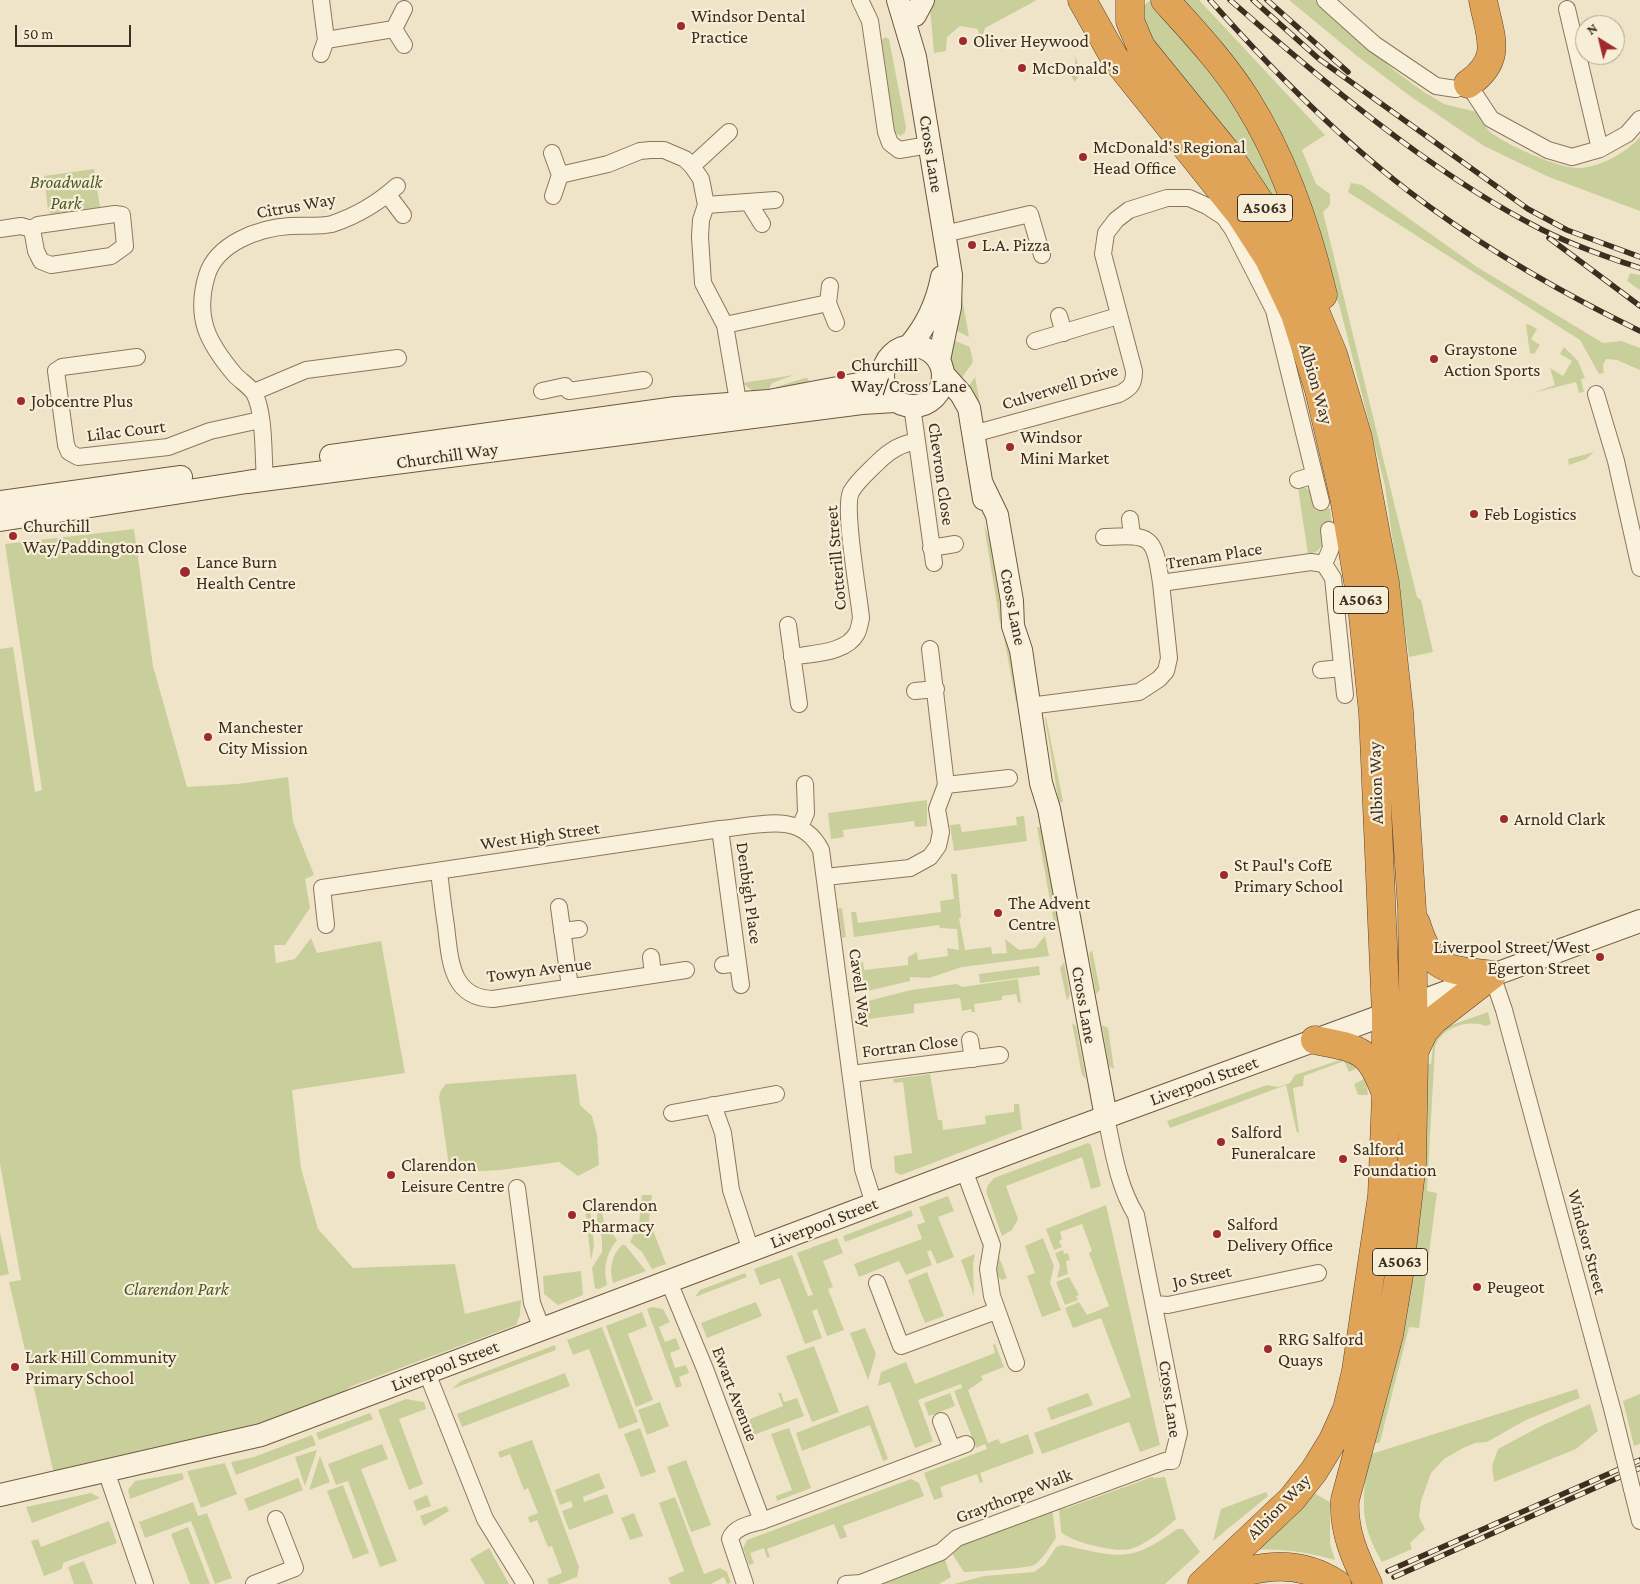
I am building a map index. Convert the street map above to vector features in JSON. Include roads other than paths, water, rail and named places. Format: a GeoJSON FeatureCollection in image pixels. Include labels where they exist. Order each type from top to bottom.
{"type":"FeatureCollection","features":[{"type":"Feature","properties":{"kind":"highway","name":"Albion Way"},"geometry":{"type":"LineString","coordinates":[[1082,0],[1124,70],[1240,214],[1280,279],[1308,349],[1344,497],[1362,606],[1373,713],[1386,1014],[1386,1095],[1382,1196],[1368,1297],[1347,1408],[1333,1440],[1314,1471],[1292,1499],[1203,1584]]}},
{"type":"Feature","properties":{"kind":"highway","name":"A5063"},"geometry":{"type":"LineString","coordinates":[[1165,0],[1207,46],[1247,101],[1280,166],[1310,242],[1339,348],[1358,438]]}},
{"type":"Feature","properties":{"kind":"highway"},"geometry":{"type":"LineString","coordinates":[[1468,84],[1481,75],[1491,60],[1492,46],[1483,0]]}},
{"type":"Feature","properties":{"kind":"highway","name":"Albion Way"},"geometry":{"type":"LineString","coordinates":[[1120,1],[1141,48],[1227,154],[1280,232],[1333,354],[1358,438],[1385,583],[1399,711],[1412,910],[1414,1052],[1412,1163],[1399,1275],[1389,1335],[1345,1500],[1349,1542],[1368,1584]]}},
{"type":"Feature","properties":{"kind":"highway","name":"A5063"},"geometry":{"type":"LineString","coordinates":[[1120,1],[1112,24],[1117,38],[1216,167],[1240,214]]}},
{"type":"Feature","properties":{"kind":"highway"},"geometry":{"type":"LineString","coordinates":[[1412,910],[1423,946],[1432,958],[1450,969],[1492,975]]}},
{"type":"Feature","properties":{"kind":"highway"},"geometry":{"type":"LineString","coordinates":[[1414,1052],[1424,1031],[1434,1020],[1492,975]]}},
{"type":"Feature","properties":{"kind":"highway"},"geometry":{"type":"LineString","coordinates":[[1315,1040],[1346,1047],[1367,1056],[1377,1070],[1386,1095]]}},
{"type":"Feature","properties":{"kind":"highway"},"geometry":{"type":"LineString","coordinates":[[1203,1584],[1248,1570],[1271,1566],[1302,1569],[1337,1584]]}},
{"type":"Feature","properties":{"kind":"street"},"geometry":{"type":"LineString","coordinates":[[321,0],[323,47],[394,29],[404,9]]}},
{"type":"Feature","properties":{"kind":"street"},"geometry":{"type":"LineString","coordinates":[[860,0],[870,21],[886,132],[890,143],[899,150],[929,146]]}},
{"type":"Feature","properties":{"kind":"street","name":"Cross Lane"},"geometry":{"type":"LineString","coordinates":[[898,0],[915,56],[952,293],[940,377]]}},
{"type":"Feature","properties":{"kind":"street"},"geometry":{"type":"LineString","coordinates":[[1325,0],[1374,44],[1436,86],[1456,89],[1468,84],[1492,119],[1526,140],[1548,150],[1572,157],[1600,149],[1627,134],[1640,118]]}},
{"type":"Feature","properties":{"kind":"street","name":"Cross Lane"},"geometry":{"type":"LineString","coordinates":[[915,56],[918,5]]}},
{"type":"Feature","properties":{"kind":"street"},"geometry":{"type":"LineString","coordinates":[[1567,9],[1575,35]]}},
{"type":"Feature","properties":{"kind":"street"},"geometry":{"type":"LineString","coordinates":[[394,29],[404,45]]}},
{"type":"Feature","properties":{"kind":"street"},"geometry":{"type":"LineString","coordinates":[[1583,65],[1600,149]]}},
{"type":"Feature","properties":{"kind":"street"},"geometry":{"type":"LineString","coordinates":[[692,166],[729,132]]}},
{"type":"Feature","properties":{"kind":"street"},"geometry":{"type":"LineString","coordinates":[[560,175],[608,164],[640,151],[651,150],[664,150],[676,154],[692,166],[701,179],[706,205],[701,220],[700,237],[703,283],[725,325],[740,411]]}},
{"type":"Feature","properties":{"kind":"street"},"geometry":{"type":"LineString","coordinates":[[552,153],[560,175],[553,196]]}},
{"type":"Feature","properties":{"kind":"street","name":"Citrus Way"},"geometry":{"type":"LineString","coordinates":[[254,392],[218,354],[204,327],[202,298],[210,265],[221,253],[252,234],[290,226],[330,224],[364,211],[392,191],[403,215]]}},
{"type":"Feature","properties":{"kind":"street","name":"Culverwell Drive"},"geometry":{"type":"LineString","coordinates":[[972,431],[1103,399],[1129,389],[1134,382],[1134,371],[1103,254],[1106,233],[1116,220],[1130,210],[1167,198],[1189,198],[1207,206],[1224,217],[1246,254],[1274,310],[1321,502]]}},
{"type":"Feature","properties":{"kind":"street"},"geometry":{"type":"LineString","coordinates":[[706,205],[776,200]]}},
{"type":"Feature","properties":{"kind":"street"},"geometry":{"type":"LineString","coordinates":[[750,203],[762,224]]}},
{"type":"Feature","properties":{"kind":"street"},"geometry":{"type":"LineString","coordinates":[[0,229],[21,226],[32,229],[38,225],[115,214],[122,215],[126,246],[110,256],[51,265],[41,260],[36,251],[32,229]]}},
{"type":"Feature","properties":{"kind":"street"},"geometry":{"type":"LineString","coordinates":[[945,242],[1030,214],[1042,255]]}},
{"type":"Feature","properties":{"kind":"street","name":"Cross Lane"},"geometry":{"type":"LineString","coordinates":[[910,345],[924,330],[934,306],[945,242]]}},
{"type":"Feature","properties":{"kind":"street"},"geometry":{"type":"LineString","coordinates":[[830,286],[828,303],[836,323]]}},
{"type":"Feature","properties":{"kind":"street"},"geometry":{"type":"LineString","coordinates":[[725,325],[828,303]]}},
{"type":"Feature","properties":{"kind":"street"},"geometry":{"type":"LineString","coordinates":[[1060,316],[1064,333]]}},
{"type":"Feature","properties":{"kind":"street"},"geometry":{"type":"LineString","coordinates":[[1035,341],[1118,316]]}},
{"type":"Feature","properties":{"kind":"street"},"geometry":{"type":"LineString","coordinates":[[940,377],[924,405],[904,404],[886,391],[882,373],[891,355],[900,348],[910,345],[921,346],[932,352],[940,377],[972,431]]}},
{"type":"Feature","properties":{"kind":"street","name":"Lilac Court"},"geometry":{"type":"LineString","coordinates":[[137,357],[62,367],[56,372],[66,445],[69,452],[78,457],[168,447],[210,431],[260,420]]}},
{"type":"Feature","properties":{"kind":"street"},"geometry":{"type":"LineString","coordinates":[[264,473],[260,420],[254,392],[306,370],[398,358]]}},
{"type":"Feature","properties":{"kind":"street","name":"Churchill Way"},"geometry":{"type":"LineString","coordinates":[[740,411],[769,401],[864,383],[882,373]]}},
{"type":"Feature","properties":{"kind":"street"},"geometry":{"type":"LineString","coordinates":[[542,391],[565,386],[569,390],[644,380]]}},
{"type":"Feature","properties":{"kind":"street"},"geometry":{"type":"LineString","coordinates":[[1596,394],[1616,461],[1640,568]]}},
{"type":"Feature","properties":{"kind":"street","name":"Churchill Way"},"geometry":{"type":"LineString","coordinates":[[0,520],[264,473],[397,445],[740,411],[862,403],[904,404]]}},
{"type":"Feature","properties":{"kind":"street","name":"Chevron Close"},"geometry":{"type":"LineString","coordinates":[[904,404],[916,442],[933,555],[955,544]]}},
{"type":"Feature","properties":{"kind":"street","name":"Cross Lane"},"geometry":{"type":"LineString","coordinates":[[972,431],[988,517],[1001,544],[1012,601],[1013,626],[1021,650],[1041,783],[1049,810],[1116,1166],[1129,1204],[1136,1215],[1154,1304],[1179,1433],[1172,1461]]}},
{"type":"Feature","properties":{"kind":"street","name":"Cotterill Street"},"geometry":{"type":"LineString","coordinates":[[792,657],[834,650],[847,644],[857,634],[861,618],[849,516],[851,493],[879,461],[895,448],[907,443],[916,442]]}},
{"type":"Feature","properties":{"kind":"street","name":"Churchill Way"},"geometry":{"type":"LineString","coordinates":[[0,502],[264,473]]}},
{"type":"Feature","properties":{"kind":"street"},"geometry":{"type":"LineString","coordinates":[[1298,480],[1314,475]]}},
{"type":"Feature","properties":{"kind":"street"},"geometry":{"type":"LineString","coordinates":[[1130,519],[1132,536]]}},
{"type":"Feature","properties":{"kind":"street"},"geometry":{"type":"LineString","coordinates":[[1329,530],[1331,548],[1324,564],[1333,578],[1345,695]]}},
{"type":"Feature","properties":{"kind":"street"},"geometry":{"type":"LineString","coordinates":[[1104,537],[1132,536],[1146,539],[1154,548],[1161,582]]}},
{"type":"Feature","properties":{"kind":"street","name":"Trenam Place"},"geometry":{"type":"LineString","coordinates":[[1030,706],[1139,692],[1160,679],[1166,671],[1169,658],[1161,582],[1311,562],[1324,564]]}},
{"type":"Feature","properties":{"kind":"street"},"geometry":{"type":"LineString","coordinates":[[788,625],[799,704]]}},
{"type":"Feature","properties":{"kind":"street"},"geometry":{"type":"LineString","coordinates":[[825,876],[910,868],[930,857],[935,852],[940,839],[937,809],[946,784],[930,649]]}},
{"type":"Feature","properties":{"kind":"street"},"geometry":{"type":"LineString","coordinates":[[1321,670],[1342,668]]}},
{"type":"Feature","properties":{"kind":"street"},"geometry":{"type":"LineString","coordinates":[[915,691],[936,689]]}},
{"type":"Feature","properties":{"kind":"street"},"geometry":{"type":"LineString","coordinates":[[946,784],[986,773],[1009,778]]}},
{"type":"Feature","properties":{"kind":"street"},"geometry":{"type":"LineString","coordinates":[[800,826],[806,813],[805,784]]}},
{"type":"Feature","properties":{"kind":"street","name":"West High Street"},"geometry":{"type":"LineString","coordinates":[[326,925],[322,888],[720,830],[780,823],[800,826]]}},
{"type":"Feature","properties":{"kind":"street","name":"Cavell Way"},"geometry":{"type":"LineString","coordinates":[[800,826],[808,831],[821,850],[863,1169],[874,1204]]}},
{"type":"Feature","properties":{"kind":"street","name":"Denbigh Place"},"geometry":{"type":"LineString","coordinates":[[720,830],[731,964],[741,985]]}},
{"type":"Feature","properties":{"kind":"street","name":"Towyn Avenue"},"geometry":{"type":"LineString","coordinates":[[439,871],[450,962],[457,980],[476,997],[493,999],[686,970]]}},
{"type":"Feature","properties":{"kind":"street"},"geometry":{"type":"LineString","coordinates":[[559,907],[570,987]]}},
{"type":"Feature","properties":{"kind":"street","name":"Liverpool Street"},"geometry":{"type":"LineString","coordinates":[[0,1494],[261,1435],[1106,1117],[1640,921]]}},
{"type":"Feature","properties":{"kind":"street"},"geometry":{"type":"LineString","coordinates":[[562,931],[579,928]]}},
{"type":"Feature","properties":{"kind":"street"},"geometry":{"type":"LineString","coordinates":[[651,957],[653,975]]}},
{"type":"Feature","properties":{"kind":"street","name":"Windsor Street"},"geometry":{"type":"LineString","coordinates":[[1492,975],[1504,1010],[1640,1522]]}},
{"type":"Feature","properties":{"kind":"street","name":"Fortran Close"},"geometry":{"type":"LineString","coordinates":[[970,1040],[973,1058]]}},
{"type":"Feature","properties":{"kind":"street","name":"Fortran Close"},"geometry":{"type":"LineString","coordinates":[[851,1074],[1000,1055]]}},
{"type":"Feature","properties":{"kind":"street"},"geometry":{"type":"LineString","coordinates":[[672,1113],[776,1094]]}},
{"type":"Feature","properties":{"kind":"street"},"geometry":{"type":"LineString","coordinates":[[713,1106],[723,1132],[731,1190],[751,1251]]}},
{"type":"Feature","properties":{"kind":"street"},"geometry":{"type":"LineString","coordinates":[[964,1170],[992,1245],[989,1283],[996,1311],[1016,1363]]}},
{"type":"Feature","properties":{"kind":"street"},"geometry":{"type":"LineString","coordinates":[[517,1188],[532,1303],[542,1329]]}},
{"type":"Feature","properties":{"kind":"street","name":"Jo Street"},"geometry":{"type":"LineString","coordinates":[[1154,1304],[1168,1305],[1318,1273]]}},
{"type":"Feature","properties":{"kind":"street","name":"Ewart Avenue"},"geometry":{"type":"LineString","coordinates":[[669,1282],[705,1368],[762,1521]]}},
{"type":"Feature","properties":{"kind":"street"},"geometry":{"type":"LineString","coordinates":[[877,1283],[901,1346],[996,1311]]}},
{"type":"Feature","properties":{"kind":"street"},"geometry":{"type":"LineString","coordinates":[[427,1373],[485,1519],[525,1584]]}},
{"type":"Feature","properties":{"kind":"street"},"geometry":{"type":"LineString","coordinates":[[745,1584],[730,1539],[732,1533],[959,1446],[941,1421]]}},
{"type":"Feature","properties":{"kind":"street","name":"Graythorpe Walk"},"geometry":{"type":"LineString","coordinates":[[846,1584],[860,1582],[941,1552],[957,1538],[1055,1500],[1165,1461],[1172,1461]]}},
{"type":"Feature","properties":{"kind":"street"},"geometry":{"type":"LineString","coordinates":[[106,1470],[145,1584]]}},
{"type":"Feature","properties":{"kind":"street"},"geometry":{"type":"LineString","coordinates":[[254,1584],[295,1568],[276,1519]]}},
{"type":"Feature","properties":{"kind":"railway"},"geometry":{"type":"LineString","coordinates":[[1210,0],[1288,84],[1344,138],[1403,187],[1509,260],[1560,290],[1640,331]]}},
{"type":"Feature","properties":{"kind":"railway"},"geometry":{"type":"LineString","coordinates":[[1230,0],[1374,121],[1491,202],[1544,231],[1585,249],[1640,268]]}},
{"type":"Feature","properties":{"kind":"railway"},"geometry":{"type":"LineString","coordinates":[[1253,0],[1319,59],[1528,209],[1567,230],[1640,257]]}},
{"type":"Feature","properties":{"kind":"railway"},"geometry":{"type":"LineString","coordinates":[[1267,0],[1348,72]]}},
{"type":"Feature","properties":{"kind":"railway"},"geometry":{"type":"LineString","coordinates":[[1549,238],[1640,306]]}},
{"type":"Feature","properties":{"kind":"railway"},"geometry":{"type":"LineString","coordinates":[[1388,1571],[1640,1460]]}},
{"type":"Feature","properties":{"kind":"railway"},"geometry":{"type":"LineString","coordinates":[[1394,1577],[1640,1468]]}},
{"type":"Feature","properties":{"kind":"place","name":"Windsor Dental Practice"},"geometry":{"type":"Point","coordinates":[681,26]}},
{"type":"Feature","properties":{"kind":"place","name":"Oliver Heywood"},"geometry":{"type":"Point","coordinates":[963,41]}},
{"type":"Feature","properties":{"kind":"place","name":"McDonald's"},"geometry":{"type":"Point","coordinates":[1022,68]}},
{"type":"Feature","properties":{"kind":"place","name":"McDonald's Regional Head Office"},"geometry":{"type":"Point","coordinates":[1083,157]}},
{"type":"Feature","properties":{"kind":"place","name":"L.A. Pizza"},"geometry":{"type":"Point","coordinates":[972,245]}},
{"type":"Feature","properties":{"kind":"place","name":"Graystone Action Sports"},"geometry":{"type":"Point","coordinates":[1434,359]}},
{"type":"Feature","properties":{"kind":"place","name":"Churchill Way/Cross Lane"},"geometry":{"type":"Point","coordinates":[841,375]}},
{"type":"Feature","properties":{"kind":"place","name":"Jobcentre Plus"},"geometry":{"type":"Point","coordinates":[21,401]}},
{"type":"Feature","properties":{"kind":"place","name":"Windsor Mini Market"},"geometry":{"type":"Point","coordinates":[1010,447]}},
{"type":"Feature","properties":{"kind":"place","name":"Feb Logistics"},"geometry":{"type":"Point","coordinates":[1474,514]}},
{"type":"Feature","properties":{"kind":"place","name":"Churchill Way/Paddington Close"},"geometry":{"type":"Point","coordinates":[13,536]}},
{"type":"Feature","properties":{"kind":"place","name":"Lance Burn Health Centre"},"geometry":{"type":"Point","coordinates":[185,572]}},
{"type":"Feature","properties":{"kind":"place","name":"Manchester City Mission"},"geometry":{"type":"Point","coordinates":[208,737]}},
{"type":"Feature","properties":{"kind":"place","name":"Arnold Clark"},"geometry":{"type":"Point","coordinates":[1504,819]}},
{"type":"Feature","properties":{"kind":"place","name":"St Paul's CofE Primary School"},"geometry":{"type":"Point","coordinates":[1224,875]}},
{"type":"Feature","properties":{"kind":"place","name":"The Advent Centre"},"geometry":{"type":"Point","coordinates":[998,913]}},
{"type":"Feature","properties":{"kind":"place","name":"Liverpool Street/West Egerton Street"},"geometry":{"type":"Point","coordinates":[1600,957]}},
{"type":"Feature","properties":{"kind":"place","name":"Salford Funeralcare"},"geometry":{"type":"Point","coordinates":[1221,1142]}},
{"type":"Feature","properties":{"kind":"place","name":"Salford Foundation"},"geometry":{"type":"Point","coordinates":[1343,1159]}},
{"type":"Feature","properties":{"kind":"place","name":"Clarendon Leisure Centre"},"geometry":{"type":"Point","coordinates":[391,1175]}},
{"type":"Feature","properties":{"kind":"place","name":"Clarendon Pharmacy"},"geometry":{"type":"Point","coordinates":[572,1215]}},
{"type":"Feature","properties":{"kind":"place","name":"Salford Delivery Office"},"geometry":{"type":"Point","coordinates":[1217,1234]}},
{"type":"Feature","properties":{"kind":"place","name":"Peugeot"},"geometry":{"type":"Point","coordinates":[1477,1287]}},
{"type":"Feature","properties":{"kind":"place","name":"RRG Salford Quays"},"geometry":{"type":"Point","coordinates":[1268,1349]}},
{"type":"Feature","properties":{"kind":"place","name":"Lark Hill Community Primary School"},"geometry":{"type":"Point","coordinates":[15,1367]}},
{"type":"Feature","properties":{"kind":"park label","name":"Broadwalk Park"},"geometry":{"type":"Point","coordinates":[66,192]}},
{"type":"Feature","properties":{"kind":"park label","name":"Clarendon Park"},"geometry":{"type":"Point","coordinates":[176,1289]}}]}
